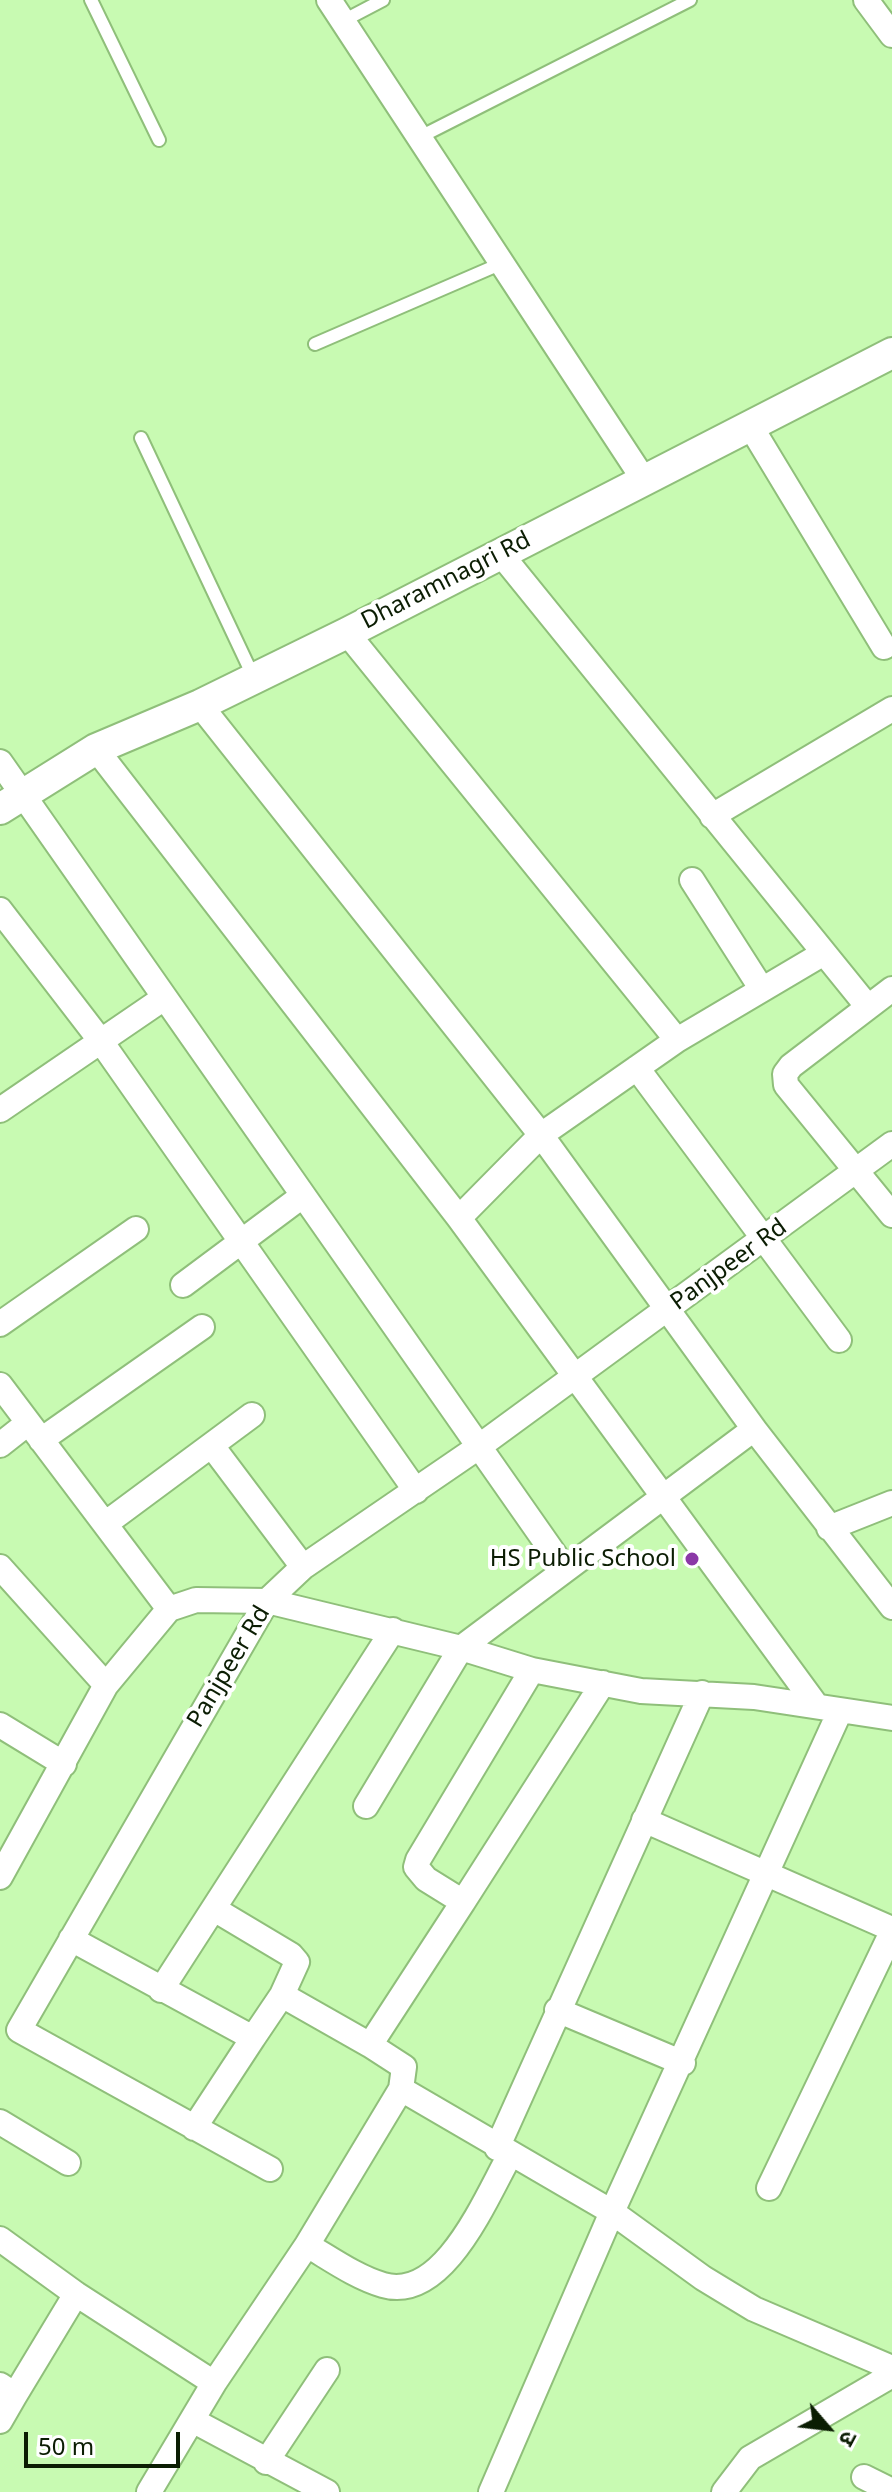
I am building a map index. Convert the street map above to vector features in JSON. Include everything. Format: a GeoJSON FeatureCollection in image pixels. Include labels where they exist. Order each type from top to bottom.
{"type":"FeatureCollection","features":[{"type":"Feature","properties":{"kind":"street"},"geometry":{"type":"LineString","coordinates":[[329,0],[644,480]]}},
{"type":"Feature","properties":{"kind":"street"},"geometry":{"type":"LineString","coordinates":[[866,0],[892,35]]}},
{"type":"Feature","properties":{"kind":"street","name":"Dharamnagri Rd"},"geometry":{"type":"LineString","coordinates":[[11,801],[96,749],[200,705],[347,633],[892,353]]}},
{"type":"Feature","properties":{"kind":"street"},"geometry":{"type":"LineString","coordinates":[[751,427],[884,647]]}},
{"type":"Feature","properties":{"kind":"street"},"geometry":{"type":"LineString","coordinates":[[500,553],[868,1007]]}},
{"type":"Feature","properties":{"kind":"street"},"geometry":{"type":"LineString","coordinates":[[347,633],[677,1040]]}},
{"type":"Feature","properties":{"kind":"street"},"geometry":{"type":"LineString","coordinates":[[200,705],[541,1135],[754,1429],[892,1607]]}},
{"type":"Feature","properties":{"kind":"street"},"geometry":{"type":"LineString","coordinates":[[712,816],[892,709]]}},
{"type":"Feature","properties":{"kind":"street"},"geometry":{"type":"LineString","coordinates":[[96,749],[459,1218],[816,1705]]}},
{"type":"Feature","properties":{"kind":"street"},"geometry":{"type":"LineString","coordinates":[[0,762],[11,801],[164,998],[564,1568]]}},
{"type":"Feature","properties":{"kind":"street"},"geometry":{"type":"LineString","coordinates":[[692,880],[761,988]]}},
{"type":"Feature","properties":{"kind":"street"},"geometry":{"type":"LineString","coordinates":[[0,910],[100,1040],[416,1491]]}},
{"type":"Feature","properties":{"kind":"street"},"geometry":{"type":"LineString","coordinates":[[459,1218],[541,1135],[677,1040],[824,953]]}},
{"type":"Feature","properties":{"kind":"street"},"geometry":{"type":"LineString","coordinates":[[892,989],[791,1066],[785,1074],[786,1085],[892,1215]]}},
{"type":"Feature","properties":{"kind":"street"},"geometry":{"type":"LineString","coordinates":[[0,1110],[164,998]]}},
{"type":"Feature","properties":{"kind":"street"},"geometry":{"type":"LineString","coordinates":[[637,1068],[839,1340]]}},
{"type":"Feature","properties":{"kind":"street","name":"Panjpeer Rd"},"geometry":{"type":"LineString","coordinates":[[270,2169],[9,2025],[71,1939],[267,1601],[303,1567],[477,1448],[892,1144]]}},
{"type":"Feature","properties":{"kind":"street"},"geometry":{"type":"LineString","coordinates":[[183,1285],[301,1197]]}},
{"type":"Feature","properties":{"kind":"street"},"geometry":{"type":"LineString","coordinates":[[0,1324],[136,1229]]}},
{"type":"Feature","properties":{"kind":"street"},"geometry":{"type":"LineString","coordinates":[[0,1445],[34,1431],[202,1327]]}},
{"type":"Feature","properties":{"kind":"street"},"geometry":{"type":"LineString","coordinates":[[0,1385],[169,1609]]}},
{"type":"Feature","properties":{"kind":"street"},"geometry":{"type":"LineString","coordinates":[[105,1524],[252,1415]]}},
{"type":"Feature","properties":{"kind":"street"},"geometry":{"type":"LineString","coordinates":[[366,1806],[461,1648],[564,1568],[754,1429]]}},
{"type":"Feature","properties":{"kind":"street"},"geometry":{"type":"LineString","coordinates":[[212,1446],[303,1567]]}},
{"type":"Feature","properties":{"kind":"street"},"geometry":{"type":"LineString","coordinates":[[829,1528],[892,1503]]}},
{"type":"Feature","properties":{"kind":"street"},"geometry":{"type":"LineString","coordinates":[[0,1567],[106,1685]]}},
{"type":"Feature","properties":{"kind":"street"},"geometry":{"type":"LineString","coordinates":[[0,1877],[106,1685],[169,1609],[196,1600],[267,1601],[393,1630],[532,1670],[641,1691],[702,1693],[816,1705],[892,1718]]}},
{"type":"Feature","properties":{"kind":"street"},"geometry":{"type":"LineString","coordinates":[[161,1990],[393,1630]]}},
{"type":"Feature","properties":{"kind":"street"},"geometry":{"type":"LineString","coordinates":[[463,1902],[426,1879],[416,1867],[418,1860],[532,1670]]}},
{"type":"Feature","properties":{"kind":"street"},"geometry":{"type":"LineString","coordinates":[[370,2045],[603,1683]]}},
{"type":"Feature","properties":{"kind":"street"},"geometry":{"type":"LineString","coordinates":[[307,2245],[385,2286],[402,2287],[424,2281],[442,2267],[457,2246],[504,2152],[557,2010],[702,1693]]}},
{"type":"Feature","properties":{"kind":"street"},"geometry":{"type":"LineString","coordinates":[[491,2492],[612,2212],[683,2063],[840,1711]]}},
{"type":"Feature","properties":{"kind":"street"},"geometry":{"type":"LineString","coordinates":[[0,1725],[64,1764]]}},
{"type":"Feature","properties":{"kind":"street"},"geometry":{"type":"LineString","coordinates":[[644,1820],[892,1930],[769,2188]]}},
{"type":"Feature","properties":{"kind":"street"},"geometry":{"type":"LineString","coordinates":[[194,2128],[282,1995],[297,1962],[214,1909]]}},
{"type":"Feature","properties":{"kind":"street"},"geometry":{"type":"LineString","coordinates":[[71,1939],[253,2038]]}},
{"type":"Feature","properties":{"kind":"street"},"geometry":{"type":"LineString","coordinates":[[149,2492],[214,2383],[307,2245],[401,2089],[404,2067],[282,1995]]}},
{"type":"Feature","properties":{"kind":"street"},"geometry":{"type":"LineString","coordinates":[[557,2010],[683,2063]]}},
{"type":"Feature","properties":{"kind":"street"},"geometry":{"type":"LineString","coordinates":[[401,2089],[504,2152],[612,2212],[703,2278],[754,2309],[892,2368]]}},
{"type":"Feature","properties":{"kind":"street"},"geometry":{"type":"LineString","coordinates":[[0,2122],[68,2163]]}},
{"type":"Feature","properties":{"kind":"street"},"geometry":{"type":"LineString","coordinates":[[0,2239],[76,2294],[214,2383]]}},
{"type":"Feature","properties":{"kind":"street"},"geometry":{"type":"LineString","coordinates":[[0,2421],[7,2390],[76,2294]]}},
{"type":"Feature","properties":{"kind":"street"},"geometry":{"type":"LineString","coordinates":[[266,2462],[327,2370]]}},
{"type":"Feature","properties":{"kind":"street"},"geometry":{"type":"LineString","coordinates":[[724,2492],[750,2458],[892,2375]]}},
{"type":"Feature","properties":{"kind":"street"},"geometry":{"type":"LineString","coordinates":[[192,2420],[327,2492]]}},
{"type":"Feature","properties":{"kind":"street"},"geometry":{"type":"LineString","coordinates":[[864,2477],[892,2491]]}},
{"type":"Feature","properties":{"kind":"lane"},"geometry":{"type":"LineString","coordinates":[[91,0],[159,140]]}},
{"type":"Feature","properties":{"kind":"lane"},"geometry":{"type":"LineString","coordinates":[[341,22],[383,0]]}},
{"type":"Feature","properties":{"kind":"lane"},"geometry":{"type":"LineString","coordinates":[[418,138],[690,0]]}},
{"type":"Feature","properties":{"kind":"lane"},"geometry":{"type":"LineString","coordinates":[[315,344],[500,264]]}},
{"type":"Feature","properties":{"kind":"lane"},"geometry":{"type":"LineString","coordinates":[[141,438],[254,678]]}},
{"type":"Feature","properties":{"kind":"place","name":"HS Public School"},"geometry":{"type":"Point","coordinates":[692,1559]}}]}
